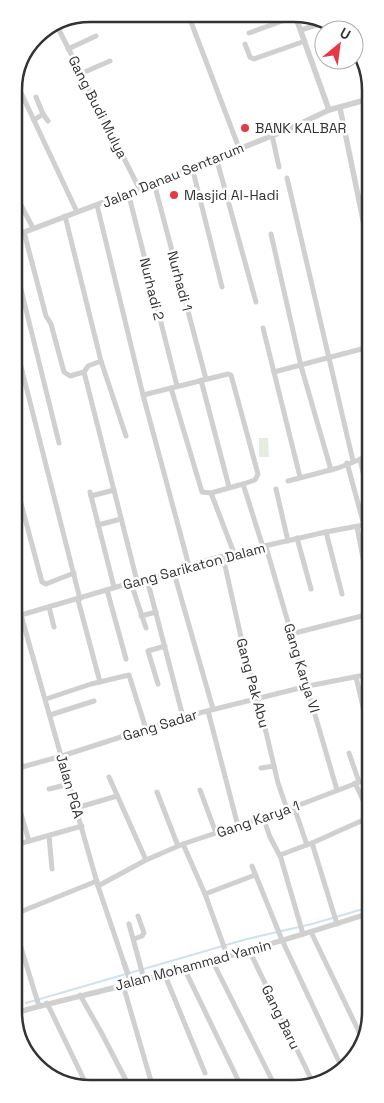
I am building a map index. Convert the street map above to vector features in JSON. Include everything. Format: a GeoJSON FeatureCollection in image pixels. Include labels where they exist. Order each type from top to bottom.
{"type":"FeatureCollection","features":[{"type":"Feature","properties":{"kind":"street"},"geometry":{"type":"LineString","coordinates":[[191,23],[239,148]]}},
{"type":"Feature","properties":{"kind":"street"},"geometry":{"type":"LineString","coordinates":[[249,33],[276,23]]}},
{"type":"Feature","properties":{"kind":"street"},"geometry":{"type":"LineString","coordinates":[[298,23],[330,110]]}},
{"type":"Feature","properties":{"kind":"street"},"geometry":{"type":"LineString","coordinates":[[301,30],[314,26]]}},
{"type":"Feature","properties":{"kind":"street","name":"Gang Budi Mulya"},"geometry":{"type":"LineString","coordinates":[[59,31],[139,188]]}},
{"type":"Feature","properties":{"kind":"street"},"geometry":{"type":"LineString","coordinates":[[68,49],[96,36]]}},
{"type":"Feature","properties":{"kind":"street"},"geometry":{"type":"LineString","coordinates":[[245,44],[250,57],[254,60],[305,41]]}},
{"type":"Feature","properties":{"kind":"street"},"geometry":{"type":"LineString","coordinates":[[80,74],[110,61]]}},
{"type":"Feature","properties":{"kind":"street"},"geometry":{"type":"LineString","coordinates":[[23,97],[76,212]]}},
{"type":"Feature","properties":{"kind":"street"},"geometry":{"type":"LineString","coordinates":[[36,98],[48,121]]}},
{"type":"Feature","properties":{"kind":"street","name":"Jalan Danau Sentarum"},"geometry":{"type":"LineString","coordinates":[[24,232],[154,183],[330,110],[362,101]]}},
{"type":"Feature","properties":{"kind":"street"},"geometry":{"type":"LineString","coordinates":[[340,108],[362,214]]}},
{"type":"Feature","properties":{"kind":"street"},"geometry":{"type":"LineString","coordinates":[[34,120],[43,114]]}},
{"type":"Feature","properties":{"kind":"street"},"geometry":{"type":"LineString","coordinates":[[272,135],[280,167]]}},
{"type":"Feature","properties":{"kind":"street"},"geometry":{"type":"LineString","coordinates":[[216,157],[256,302]]}},
{"type":"Feature","properties":{"kind":"street"},"geometry":{"type":"LineString","coordinates":[[192,167],[222,287]]}},
{"type":"Feature","properties":{"kind":"street"},"geometry":{"type":"LineString","coordinates":[[287,178],[330,358],[350,462],[362,505]]}},
{"type":"Feature","properties":{"kind":"street","name":"Nurhadi 1"},"geometry":{"type":"LineString","coordinates":[[154,183],[204,379],[229,487]]}},
{"type":"Feature","properties":{"kind":"street","name":"Nurhadi 2"},"geometry":{"type":"LineString","coordinates":[[128,192],[174,387],[201,490],[204,493],[211,493]]}},
{"type":"Feature","properties":{"kind":"street"},"geometry":{"type":"LineString","coordinates":[[97,205],[189,566]]}},
{"type":"Feature","properties":{"kind":"street"},"geometry":{"type":"LineString","coordinates":[[23,209],[33,228]]}},
{"type":"Feature","properties":{"kind":"street"},"geometry":{"type":"LineString","coordinates":[[65,216],[101,361],[126,436]]}},
{"type":"Feature","properties":{"kind":"street"},"geometry":{"type":"LineString","coordinates":[[24,232],[46,316],[51,322],[64,372],[70,376],[84,372],[88,366],[101,361]]}},
{"type":"Feature","properties":{"kind":"street"},"geometry":{"type":"LineString","coordinates":[[271,234],[301,366],[331,470]]}},
{"type":"Feature","properties":{"kind":"street"},"geometry":{"type":"LineString","coordinates":[[23,297],[59,443]]}},
{"type":"Feature","properties":{"kind":"street"},"geometry":{"type":"LineString","coordinates":[[263,328],[300,477]]}},
{"type":"Feature","properties":{"kind":"street"},"geometry":{"type":"LineString","coordinates":[[274,372],[362,349]]}},
{"type":"Feature","properties":{"kind":"street"},"geometry":{"type":"LineString","coordinates":[[84,372],[121,518],[141,616],[146,628]]}},
{"type":"Feature","properties":{"kind":"street"},"geometry":{"type":"LineString","coordinates":[[144,395],[204,379],[228,374],[232,376],[258,474],[255,480],[211,493],[234,554]]}},
{"type":"Feature","properties":{"kind":"street"},"geometry":{"type":"LineString","coordinates":[[23,375],[100,682]]}},
{"type":"Feature","properties":{"kind":"street"},"geometry":{"type":"LineString","coordinates":[[288,480],[331,470],[360,459],[362,466]]}},
{"type":"Feature","properties":{"kind":"street","name":"Gang Karya VI"},"geometry":{"type":"LineString","coordinates":[[243,484],[308,686],[337,790]]}},
{"type":"Feature","properties":{"kind":"street"},"geometry":{"type":"LineString","coordinates":[[276,489],[288,541]]}},
{"type":"Feature","properties":{"kind":"street"},"geometry":{"type":"LineString","coordinates":[[114,490],[90,494],[114,587]]}},
{"type":"Feature","properties":{"kind":"street"},"geometry":{"type":"LineString","coordinates":[[23,511],[42,582],[46,584],[74,573]]}},
{"type":"Feature","properties":{"kind":"street"},"geometry":{"type":"LineString","coordinates":[[98,525],[121,518]]}},
{"type":"Feature","properties":{"kind":"street","name":"Gang Sarikaton Dalam"},"geometry":{"type":"LineString","coordinates":[[23,614],[114,587],[174,573],[184,570],[189,566],[234,554],[297,538],[362,526]]}},
{"type":"Feature","properties":{"kind":"street"},"geometry":{"type":"LineString","coordinates":[[357,527],[362,549]]}},
{"type":"Feature","properties":{"kind":"street"},"geometry":{"type":"LineString","coordinates":[[326,532],[342,594]]}},
{"type":"Feature","properties":{"kind":"street"},"geometry":{"type":"LineString","coordinates":[[297,538],[311,589]]}},
{"type":"Feature","properties":{"kind":"street","name":"Gang Pak Abu"},"geometry":{"type":"LineString","coordinates":[[223,557],[240,637],[258,698],[286,809]]}},
{"type":"Feature","properties":{"kind":"street"},"geometry":{"type":"LineString","coordinates":[[174,573],[211,710],[238,826]]}},
{"type":"Feature","properties":{"kind":"street"},"geometry":{"type":"LineString","coordinates":[[147,579],[183,717]]}},
{"type":"Feature","properties":{"kind":"street"},"geometry":{"type":"LineString","coordinates":[[107,590],[126,659]]}},
{"type":"Feature","properties":{"kind":"street"},"geometry":{"type":"LineString","coordinates":[[49,607],[54,627]]}},
{"type":"Feature","properties":{"kind":"street"},"geometry":{"type":"LineString","coordinates":[[141,616],[156,612]]}},
{"type":"Feature","properties":{"kind":"street"},"geometry":{"type":"LineString","coordinates":[[292,634],[361,616]]}},
{"type":"Feature","properties":{"kind":"street","name":"Jalan PGA"},"geometry":{"type":"LineString","coordinates":[[23,622],[98,883],[124,963]]}},
{"type":"Feature","properties":{"kind":"street"},"geometry":{"type":"LineString","coordinates":[[158,684],[148,651],[165,646]]}},
{"type":"Feature","properties":{"kind":"street"},"geometry":{"type":"LineString","coordinates":[[46,699],[129,674],[146,729]]}},
{"type":"Feature","properties":{"kind":"street","name":"Gang Sadar"},"geometry":{"type":"LineString","coordinates":[[23,767],[183,717],[308,686],[361,675]]}},
{"type":"Feature","properties":{"kind":"street"},"geometry":{"type":"LineString","coordinates":[[356,676],[361,699]]}},
{"type":"Feature","properties":{"kind":"street"},"geometry":{"type":"LineString","coordinates":[[50,715],[94,701]]}},
{"type":"Feature","properties":{"kind":"street"},"geometry":{"type":"LineString","coordinates":[[349,753],[361,794]]}},
{"type":"Feature","properties":{"kind":"street"},"geometry":{"type":"LineString","coordinates":[[261,768],[274,766]]}},
{"type":"Feature","properties":{"kind":"street"},"geometry":{"type":"LineString","coordinates":[[108,777],[146,860]]}},
{"type":"Feature","properties":{"kind":"street","name":"Gang Karya 1"},"geometry":{"type":"LineString","coordinates":[[23,911],[98,883],[180,845],[294,807],[361,781]]}},
{"type":"Feature","properties":{"kind":"street"},"geometry":{"type":"LineString","coordinates":[[49,789],[70,784]]}},
{"type":"Feature","properties":{"kind":"street"},"geometry":{"type":"LineString","coordinates":[[200,790],[216,833]]}},
{"type":"Feature","properties":{"kind":"street"},"geometry":{"type":"LineString","coordinates":[[157,792],[180,845],[205,894],[227,955]]}},
{"type":"Feature","properties":{"kind":"street"},"geometry":{"type":"LineString","coordinates":[[76,808],[117,796]]}},
{"type":"Feature","properties":{"kind":"street"},"geometry":{"type":"LineString","coordinates":[[294,807],[310,844],[337,924]]}},
{"type":"Feature","properties":{"kind":"street"},"geometry":{"type":"LineString","coordinates":[[263,817],[270,837],[280,856],[303,934]]}},
{"type":"Feature","properties":{"kind":"street"},"geometry":{"type":"LineString","coordinates":[[280,856],[282,852],[310,844],[361,820]]}},
{"type":"Feature","properties":{"kind":"street"},"geometry":{"type":"LineString","coordinates":[[23,821],[29,841]]}},
{"type":"Feature","properties":{"kind":"street"},"geometry":{"type":"LineString","coordinates":[[23,843],[82,826]]}},
{"type":"Feature","properties":{"kind":"street"},"geometry":{"type":"LineString","coordinates":[[48,836],[52,869]]}},
{"type":"Feature","properties":{"kind":"street"},"geometry":{"type":"LineString","coordinates":[[252,866],[282,941],[339,1063]]}},
{"type":"Feature","properties":{"kind":"street"},"geometry":{"type":"LineString","coordinates":[[205,894],[255,875]]}},
{"type":"Feature","properties":{"kind":"street"},"geometry":{"type":"LineString","coordinates":[[134,939],[142,936],[144,933],[138,916]]}},
{"type":"Feature","properties":{"kind":"street","name":"Jalan Mohammad Yamin"},"geometry":{"type":"LineString","coordinates":[[23,1011],[282,941],[361,916]]}},
{"type":"Feature","properties":{"kind":"street"},"geometry":{"type":"LineString","coordinates":[[129,924],[144,979]]}},
{"type":"Feature","properties":{"kind":"street"},"geometry":{"type":"LineString","coordinates":[[311,932],[359,1031]]}},
{"type":"Feature","properties":{"kind":"street","name":"Gang Baru"},"geometry":{"type":"LineString","coordinates":[[249,950],[311,1078]]}},
{"type":"Feature","properties":{"kind":"street"},"geometry":{"type":"LineString","coordinates":[[23,954],[39,1006]]}},
{"type":"Feature","properties":{"kind":"street"},"geometry":{"type":"LineString","coordinates":[[212,960],[272,1080]]}},
{"type":"Feature","properties":{"kind":"street"},"geometry":{"type":"LineString","coordinates":[[124,963],[131,983]]}},
{"type":"Feature","properties":{"kind":"street"},"geometry":{"type":"LineString","coordinates":[[184,968],[238,1080]]}},
{"type":"Feature","properties":{"kind":"street"},"geometry":{"type":"LineString","coordinates":[[164,973],[205,1073]]}},
{"type":"Feature","properties":{"kind":"street"},"geometry":{"type":"LineString","coordinates":[[123,985],[151,1080]]}},
{"type":"Feature","properties":{"kind":"street"},"geometry":{"type":"LineString","coordinates":[[80,995],[126,1080]]}},
{"type":"Feature","properties":{"kind":"street"},"geometry":{"type":"LineString","coordinates":[[47,1004],[84,1080]]}},
{"type":"Feature","properties":{"kind":"shaded area"},"geometry":{"type":"Polygon","coordinates":[[[259,438],[268,438],[269,457],[259,457],[259,438]]]}},
{"type":"Feature","properties":{"kind":"waterway"},"geometry":{"type":"LineString","coordinates":[[26,1003],[247,939],[312,924],[361,910]]}},
{"type":"Feature","properties":{"kind":"place","name":"BANK KALBAR"},"geometry":{"type":"Point","coordinates":[245,128]}},
{"type":"Feature","properties":{"kind":"place","name":"Masjid Al-Hadi"},"geometry":{"type":"Point","coordinates":[174,195]}}]}
